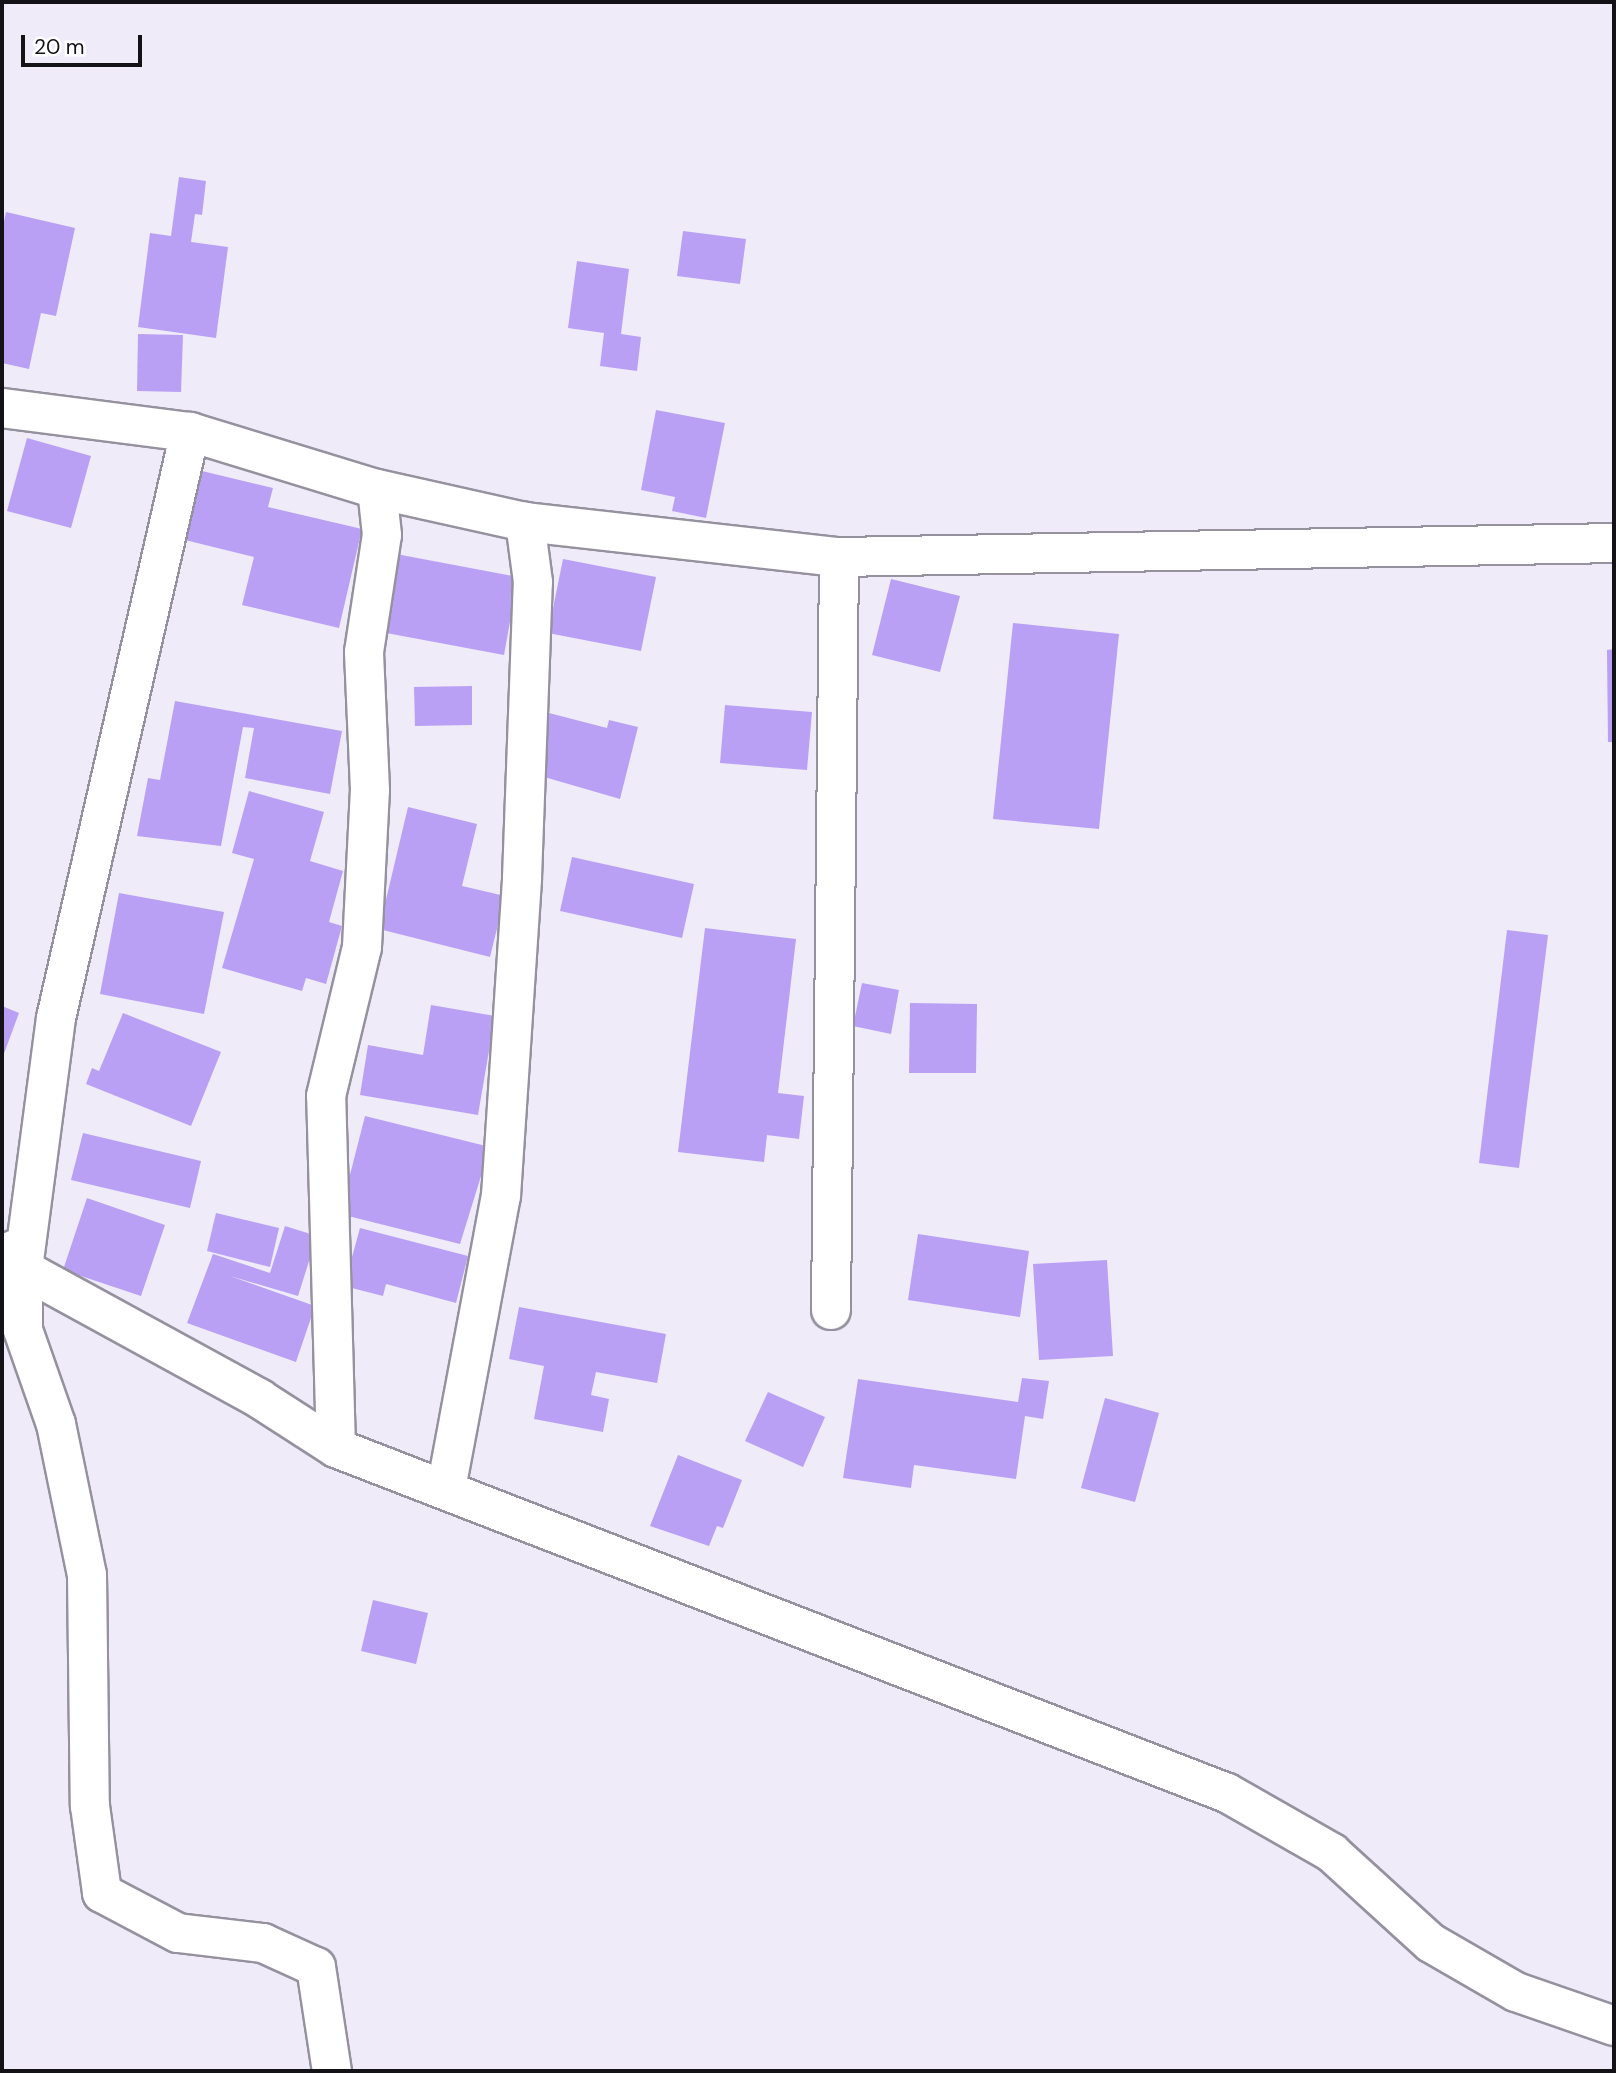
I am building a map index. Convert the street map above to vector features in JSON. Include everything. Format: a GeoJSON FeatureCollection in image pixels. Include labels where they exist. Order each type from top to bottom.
{"type":"FeatureCollection","features":[{"type":"Feature","properties":{"kind":"street"},"geometry":{"type":"LineString","coordinates":[[2,408],[190,432],[377,489],[524,522],[839,557],[1614,543]]}},
{"type":"Feature","properties":{"kind":"street"},"geometry":{"type":"LineString","coordinates":[[190,432],[56,1018],[23,1269],[23,1330],[56,1424],[87,1575],[90,1806],[102,1893],[178,1933],[263,1943],[316,1967],[332,2071]]}},
{"type":"Feature","properties":{"kind":"street"},"geometry":{"type":"LineString","coordinates":[[336,1448],[326,1096],[362,947],[370,790],[364,652],[382,535],[377,489]]}},
{"type":"Feature","properties":{"kind":"street"},"geometry":{"type":"LineString","coordinates":[[446,1489],[501,1196],[522,877],[533,582],[524,522]]}},
{"type":"Feature","properties":{"kind":"street"},"geometry":{"type":"LineString","coordinates":[[831,1310],[839,557]]}},
{"type":"Feature","properties":{"kind":"street"},"geometry":{"type":"LineString","coordinates":[[2,1227],[23,1269],[260,1399],[336,1448],[1227,1793],[1332,1853],[1431,1943],[1516,1993],[1614,2026]]}},
{"type":"Feature","properties":{"kind":"building"},"geometry":{"type":"Polygon","coordinates":[[[179,177],[206,181],[202,215],[195,214],[191,242],[228,247],[216,338],[138,327],[150,233],[171,236],[179,177]]]}},
{"type":"Feature","properties":{"kind":"building"},"geometry":{"type":"Polygon","coordinates":[[[6,212],[75,228],[56,316],[41,313],[29,369],[2,363],[2,231],[6,212]]]}},
{"type":"Feature","properties":{"kind":"building"},"geometry":{"type":"Polygon","coordinates":[[[683,231],[746,239],[740,284],[677,276],[683,231]]]}},
{"type":"Feature","properties":{"kind":"building"},"geometry":{"type":"Polygon","coordinates":[[[577,261],[629,269],[621,334],[641,337],[637,371],[600,366],[604,333],[568,328],[577,261]]]}},
{"type":"Feature","properties":{"kind":"building"},"geometry":{"type":"Polygon","coordinates":[[[138,334],[183,335],[181,392],[137,391],[138,334]]]}},
{"type":"Feature","properties":{"kind":"building"},"geometry":{"type":"Polygon","coordinates":[[[656,410],[725,423],[706,518],[672,511],[675,497],[641,490],[656,410]]]}},
{"type":"Feature","properties":{"kind":"building"},"geometry":{"type":"Polygon","coordinates":[[[27,438],[91,456],[71,528],[7,511],[27,438]]]}},
{"type":"Feature","properties":{"kind":"building"},"geometry":{"type":"Polygon","coordinates":[[[202,471],[273,488],[268,507],[362,529],[339,628],[242,605],[254,557],[185,540],[202,471]]]}},
{"type":"Feature","properties":{"kind":"building"},"geometry":{"type":"Polygon","coordinates":[[[396,554],[518,577],[504,655],[381,632],[396,554]]]}},
{"type":"Feature","properties":{"kind":"building"},"geometry":{"type":"Polygon","coordinates":[[[563,559],[656,577],[641,651],[548,633],[563,559]]]}},
{"type":"Feature","properties":{"kind":"building"},"geometry":{"type":"Polygon","coordinates":[[[891,579],[960,596],[940,672],[872,655],[891,579]]]}},
{"type":"Feature","properties":{"kind":"building"},"geometry":{"type":"Polygon","coordinates":[[[1013,623],[1119,634],[1099,829],[993,819],[1013,623]]]}},
{"type":"Feature","properties":{"kind":"building"},"geometry":{"type":"Polygon","coordinates":[[[1614,649],[1614,742],[1608,742],[1607,650],[1614,649]]]}},
{"type":"Feature","properties":{"kind":"building"},"geometry":{"type":"Polygon","coordinates":[[[472,686],[472,725],[415,726],[414,687],[472,686]]]}},
{"type":"Feature","properties":{"kind":"building"},"geometry":{"type":"Polygon","coordinates":[[[175,701],[342,731],[330,794],[245,778],[254,728],[243,727],[221,846],[137,836],[148,778],[160,780],[175,701]]]}},
{"type":"Feature","properties":{"kind":"building"},"geometry":{"type":"Polygon","coordinates":[[[725,705],[812,712],[807,770],[720,763],[725,705]]]}},
{"type":"Feature","properties":{"kind":"building"},"geometry":{"type":"Polygon","coordinates":[[[549,713],[607,728],[609,720],[638,727],[620,799],[534,774],[549,713]]]}},
{"type":"Feature","properties":{"kind":"building"},"geometry":{"type":"Polygon","coordinates":[[[249,791],[324,812],[310,861],[343,871],[329,922],[342,926],[326,984],[306,978],[302,991],[222,968],[254,859],[232,853],[249,791]]]}},
{"type":"Feature","properties":{"kind":"building"},"geometry":{"type":"Polygon","coordinates":[[[408,807],[477,824],[462,886],[505,896],[490,957],[379,929],[408,807]]]}},
{"type":"Feature","properties":{"kind":"building"},"geometry":{"type":"Polygon","coordinates":[[[572,857],[694,884],[682,938],[560,911],[572,857]]]}},
{"type":"Feature","properties":{"kind":"building"},"geometry":{"type":"Polygon","coordinates":[[[119,893],[224,912],[204,1014],[100,994],[119,893]]]}},
{"type":"Feature","properties":{"kind":"building"},"geometry":{"type":"Polygon","coordinates":[[[705,928],[796,939],[778,1093],[804,1096],[799,1139],[767,1135],[764,1162],[678,1152],[705,928]]]}},
{"type":"Feature","properties":{"kind":"building"},"geometry":{"type":"Polygon","coordinates":[[[1507,930],[1548,935],[1519,1168],[1479,1163],[1507,930]]]}},
{"type":"Feature","properties":{"kind":"building"},"geometry":{"type":"Polygon","coordinates":[[[862,983],[899,990],[891,1034],[853,1026],[862,983]]]}},
{"type":"Feature","properties":{"kind":"building"},"geometry":{"type":"Polygon","coordinates":[[[910,1003],[977,1004],[976,1073],[909,1073],[910,1003]]]}},
{"type":"Feature","properties":{"kind":"building"},"geometry":{"type":"Polygon","coordinates":[[[431,1005],[495,1016],[478,1115],[360,1095],[368,1045],[423,1055],[431,1005]]]}},
{"type":"Feature","properties":{"kind":"building"},"geometry":{"type":"Polygon","coordinates":[[[2,1006],[19,1013],[2,1059],[2,1006]]]}},
{"type":"Feature","properties":{"kind":"building"},"geometry":{"type":"Polygon","coordinates":[[[123,1013],[221,1052],[191,1126],[86,1084],[92,1068],[99,1071],[123,1013]]]}},
{"type":"Feature","properties":{"kind":"building"},"geometry":{"type":"Polygon","coordinates":[[[365,1116],[490,1147],[460,1244],[340,1214],[365,1116]]]}},
{"type":"Feature","properties":{"kind":"building"},"geometry":{"type":"Polygon","coordinates":[[[83,1133],[201,1161],[190,1208],[71,1180],[83,1133]]]}},
{"type":"Feature","properties":{"kind":"building"},"geometry":{"type":"Polygon","coordinates":[[[87,1198],[165,1225],[141,1296],[63,1270],[87,1198]]]}},
{"type":"Feature","properties":{"kind":"building"},"geometry":{"type":"Polygon","coordinates":[[[216,1213],[279,1228],[270,1267],[207,1251],[216,1213]]]}},
{"type":"Feature","properties":{"kind":"building"},"geometry":{"type":"Polygon","coordinates":[[[285,1226],[317,1236],[298,1296],[230,1276],[315,1306],[296,1362],[187,1323],[213,1254],[270,1273],[285,1226]]]}},
{"type":"Feature","properties":{"kind":"building"},"geometry":{"type":"Polygon","coordinates":[[[360,1228],[468,1256],[456,1303],[386,1284],[383,1296],[344,1286],[360,1228]]]}},
{"type":"Feature","properties":{"kind":"building"},"geometry":{"type":"Polygon","coordinates":[[[918,1234],[1029,1251],[1020,1317],[908,1300],[918,1234]]]}},
{"type":"Feature","properties":{"kind":"building"},"geometry":{"type":"Polygon","coordinates":[[[1107,1260],[1113,1356],[1039,1360],[1033,1264],[1107,1260]]]}},
{"type":"Feature","properties":{"kind":"building"},"geometry":{"type":"Polygon","coordinates":[[[519,1307],[666,1334],[657,1383],[596,1372],[591,1395],[609,1399],[603,1432],[534,1419],[544,1366],[509,1359],[519,1307]]]}},
{"type":"Feature","properties":{"kind":"building"},"geometry":{"type":"Polygon","coordinates":[[[1022,1378],[1049,1381],[1043,1419],[1025,1416],[1016,1479],[914,1465],[911,1488],[843,1478],[858,1379],[1018,1402],[1022,1378]]]}},
{"type":"Feature","properties":{"kind":"building"},"geometry":{"type":"Polygon","coordinates":[[[768,1392],[825,1417],[803,1467],[745,1441],[768,1392]]]}},
{"type":"Feature","properties":{"kind":"building"},"geometry":{"type":"Polygon","coordinates":[[[1105,1398],[1159,1413],[1135,1502],[1081,1488],[1105,1398]]]}},
{"type":"Feature","properties":{"kind":"building"},"geometry":{"type":"Polygon","coordinates":[[[678,1455],[742,1480],[723,1528],[717,1526],[709,1546],[650,1526],[678,1455]]]}},
{"type":"Feature","properties":{"kind":"building"},"geometry":{"type":"Polygon","coordinates":[[[373,1600],[428,1613],[416,1664],[361,1651],[373,1600]]]}}]}
